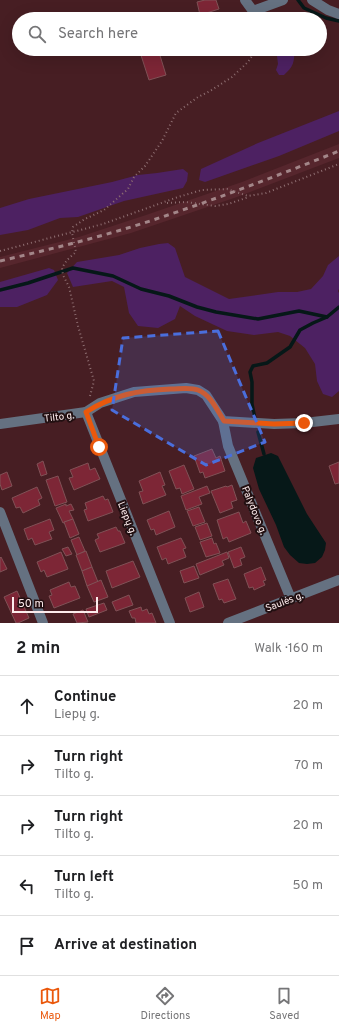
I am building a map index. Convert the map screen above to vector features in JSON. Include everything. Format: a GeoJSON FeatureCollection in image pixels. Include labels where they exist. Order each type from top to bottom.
{"type":"FeatureCollection","features":[{"type":"Feature","properties":{"kind":"street"},"geometry":{"type":"LineString","coordinates":[[245,0],[253,11],[283,0]]}},
{"type":"Feature","properties":{"kind":"street"},"geometry":{"type":"LineString","coordinates":[[314,1],[328,10],[339,14]]}},
{"type":"Feature","properties":{"kind":"street","name":"Tilto g."},"geometry":{"type":"LineString","coordinates":[[0,424],[86,412],[100,403],[134,392],[186,388],[198,390],[206,395],[224,421]]}},
{"type":"Feature","properties":{"kind":"street","name":"Liepų g."},"geometry":{"type":"LineString","coordinates":[[86,412],[170,623]]}},
{"type":"Feature","properties":{"kind":"street"},"geometry":{"type":"LineString","coordinates":[[224,421],[281,424],[339,419]]}},
{"type":"Feature","properties":{"kind":"street","name":"Palydovo g."},"geometry":{"type":"LineString","coordinates":[[224,421],[228,446],[291,599]]}},
{"type":"Feature","properties":{"kind":"street"},"geometry":{"type":"LineString","coordinates":[[0,512],[43,623]]}},
{"type":"Feature","properties":{"kind":"street","name":"Saulės g."},"geometry":{"type":"LineString","coordinates":[[228,623],[339,580]]}},
{"type":"Feature","properties":{"kind":"path"},"geometry":{"type":"LineString","coordinates":[[86,412],[94,381],[69,288],[62,275],[62,268],[67,260],[76,252],[72,232],[73,227],[85,219],[104,210],[128,189],[134,177],[145,166],[162,141],[176,113],[198,97],[232,77],[252,56]]}},
{"type":"Feature","properties":{"kind":"path"},"geometry":{"type":"LineString","coordinates":[[166,203],[178,197],[202,190],[227,189],[248,196],[266,193],[339,164]]}},
{"type":"Feature","properties":{"kind":"path"},"geometry":{"type":"LineString","coordinates":[[0,251],[103,224],[156,205],[186,202],[215,206],[228,204],[256,195]]}},
{"type":"Feature","properties":{"kind":"highlighted area"},"geometry":{"type":"Polygon","coordinates":[[[218,331],[265,442],[206,465],[112,410],[123,338],[218,331]]]}},
{"type":"Feature","properties":{"kind":"shaded area"},"geometry":{"type":"Polygon","coordinates":[[[277,56],[294,56],[293,64],[284,75],[279,75],[276,70],[278,64],[277,56]]]}},
{"type":"Feature","properties":{"kind":"shaded area"},"geometry":{"type":"Polygon","coordinates":[[[339,111],[339,131],[279,156],[205,182],[199,180],[201,169],[258,143],[339,111]]]}},
{"type":"Feature","properties":{"kind":"shaded area"},"geometry":{"type":"Polygon","coordinates":[[[339,144],[339,158],[237,197],[131,233],[0,268],[0,257],[79,237],[146,215],[242,182],[339,144]]]}},
{"type":"Feature","properties":{"kind":"shaded area"},"geometry":{"type":"Polygon","coordinates":[[[183,169],[188,173],[187,181],[183,188],[124,201],[78,217],[60,218],[28,230],[0,235],[0,208],[29,199],[112,182],[138,175],[183,169]]]}},
{"type":"Feature","properties":{"kind":"shaded area"},"geometry":{"type":"Polygon","coordinates":[[[168,243],[175,248],[185,277],[229,299],[278,292],[297,292],[311,289],[323,276],[328,265],[339,256],[339,391],[332,397],[323,394],[317,381],[315,364],[305,348],[290,336],[278,332],[254,335],[227,331],[195,316],[180,306],[175,319],[158,328],[138,326],[129,313],[124,287],[112,281],[73,287],[67,273],[77,262],[119,255],[140,248],[168,243]]]}},
{"type":"Feature","properties":{"kind":"shaded area"},"geometry":{"type":"Polygon","coordinates":[[[49,268],[54,270],[58,280],[47,295],[17,307],[0,307],[0,282],[49,268]]]}},
{"type":"Feature","properties":{"kind":"shaded area"},"geometry":{"type":"Polygon","coordinates":[[[271,453],[278,456],[307,514],[326,543],[322,557],[315,563],[299,563],[290,555],[284,547],[276,525],[259,489],[253,468],[256,458],[271,453]]]}},
{"type":"Feature","properties":{"kind":"building"},"geometry":{"type":"Polygon","coordinates":[[[216,0],[219,9],[210,12],[199,12],[197,2],[216,0]]]}},
{"type":"Feature","properties":{"kind":"building"},"geometry":{"type":"Polygon","coordinates":[[[141,56],[160,56],[166,75],[149,80],[141,56]]]}},
{"type":"Feature","properties":{"kind":"building"},"geometry":{"type":"Polygon","coordinates":[[[212,449],[216,458],[220,456],[225,471],[205,478],[203,472],[200,473],[194,456],[212,449]]]}},
{"type":"Feature","properties":{"kind":"building"},"geometry":{"type":"Polygon","coordinates":[[[43,461],[47,474],[41,476],[37,464],[43,461]]]}},
{"type":"Feature","properties":{"kind":"building"},"geometry":{"type":"Polygon","coordinates":[[[339,462],[339,483],[335,484],[329,466],[339,462]]]}},
{"type":"Feature","properties":{"kind":"building"},"geometry":{"type":"Polygon","coordinates":[[[88,463],[90,470],[95,468],[100,479],[74,490],[69,478],[73,477],[70,470],[88,463]]]}},
{"type":"Feature","properties":{"kind":"building"},"geometry":{"type":"Polygon","coordinates":[[[184,465],[194,489],[182,494],[180,488],[176,489],[169,471],[184,465]]]}},
{"type":"Feature","properties":{"kind":"building"},"geometry":{"type":"Polygon","coordinates":[[[7,472],[12,486],[2,490],[0,475],[7,472]]]}},
{"type":"Feature","properties":{"kind":"building"},"geometry":{"type":"Polygon","coordinates":[[[160,472],[165,485],[162,486],[166,495],[143,504],[139,492],[143,491],[139,481],[160,472]]]}},
{"type":"Feature","properties":{"kind":"building"},"geometry":{"type":"Polygon","coordinates":[[[58,476],[67,502],[55,506],[46,480],[58,476]]]}},
{"type":"Feature","properties":{"kind":"building"},"geometry":{"type":"Polygon","coordinates":[[[232,485],[237,500],[231,502],[233,508],[220,513],[211,491],[232,485]]]}},
{"type":"Feature","properties":{"kind":"building"},"geometry":{"type":"Polygon","coordinates":[[[207,486],[210,493],[199,497],[202,504],[186,510],[181,496],[207,486]]]}},
{"type":"Feature","properties":{"kind":"building"},"geometry":{"type":"Polygon","coordinates":[[[37,487],[42,498],[38,500],[40,505],[23,513],[20,507],[16,508],[12,498],[37,487]]]}},
{"type":"Feature","properties":{"kind":"building"},"geometry":{"type":"Polygon","coordinates":[[[103,496],[105,500],[108,499],[113,512],[88,521],[84,510],[87,509],[85,503],[103,496]]]}},
{"type":"Feature","properties":{"kind":"building"},"geometry":{"type":"Polygon","coordinates":[[[66,504],[66,506],[71,504],[74,510],[69,511],[73,519],[63,523],[56,508],[66,504]]]}},
{"type":"Feature","properties":{"kind":"building"},"geometry":{"type":"Polygon","coordinates":[[[199,507],[205,522],[193,526],[187,511],[199,507]]]}},
{"type":"Feature","properties":{"kind":"building"},"geometry":{"type":"Polygon","coordinates":[[[169,511],[175,527],[156,535],[154,529],[151,530],[147,520],[169,511]]]}},
{"type":"Feature","properties":{"kind":"building"},"geometry":{"type":"Polygon","coordinates":[[[239,512],[243,523],[246,521],[251,533],[229,542],[227,537],[223,539],[217,520],[239,512]]]}},
{"type":"Feature","properties":{"kind":"building"},"geometry":{"type":"Polygon","coordinates":[[[50,519],[54,530],[49,532],[52,539],[35,545],[32,538],[28,540],[24,529],[50,519]]]}},
{"type":"Feature","properties":{"kind":"building"},"geometry":{"type":"Polygon","coordinates":[[[73,519],[79,534],[70,538],[64,522],[73,519]]]}},
{"type":"Feature","properties":{"kind":"building"},"geometry":{"type":"Polygon","coordinates":[[[207,523],[212,536],[200,540],[195,527],[207,523]]]}},
{"type":"Feature","properties":{"kind":"building"},"geometry":{"type":"Polygon","coordinates":[[[116,527],[118,531],[120,531],[125,543],[100,552],[95,540],[99,538],[97,534],[116,527]]]}},
{"type":"Feature","properties":{"kind":"building"},"geometry":{"type":"Polygon","coordinates":[[[79,537],[85,551],[77,555],[71,540],[79,537]]]}},
{"type":"Feature","properties":{"kind":"building"},"geometry":{"type":"Polygon","coordinates":[[[181,538],[186,548],[183,549],[186,557],[168,564],[166,558],[162,560],[157,547],[181,538]]]}},
{"type":"Feature","properties":{"kind":"building"},"geometry":{"type":"Polygon","coordinates":[[[212,538],[220,553],[206,557],[200,542],[212,538]]]}},
{"type":"Feature","properties":{"kind":"building"},"geometry":{"type":"Polygon","coordinates":[[[68,547],[72,554],[66,556],[62,549],[68,547]]]}},
{"type":"Feature","properties":{"kind":"building"},"geometry":{"type":"Polygon","coordinates":[[[241,547],[245,557],[240,559],[242,565],[234,568],[228,552],[241,547]]]}},
{"type":"Feature","properties":{"kind":"building"},"geometry":{"type":"Polygon","coordinates":[[[86,551],[92,567],[82,571],[76,555],[86,551]]]}},
{"type":"Feature","properties":{"kind":"building"},"geometry":{"type":"Polygon","coordinates":[[[61,552],[68,569],[47,577],[44,570],[41,572],[37,562],[61,552]]]}},
{"type":"Feature","properties":{"kind":"building"},"geometry":{"type":"Polygon","coordinates":[[[227,552],[229,558],[222,561],[224,565],[200,575],[196,564],[227,552]]]}},
{"type":"Feature","properties":{"kind":"building"},"geometry":{"type":"Polygon","coordinates":[[[1,557],[7,569],[0,572],[0,558],[1,557]]]}},
{"type":"Feature","properties":{"kind":"building"},"geometry":{"type":"Polygon","coordinates":[[[133,561],[140,577],[112,588],[106,571],[133,561]]]}},
{"type":"Feature","properties":{"kind":"building"},"geometry":{"type":"Polygon","coordinates":[[[194,566],[199,578],[184,583],[180,571],[194,566]]]}},
{"type":"Feature","properties":{"kind":"building"},"geometry":{"type":"Polygon","coordinates":[[[92,567],[98,582],[87,586],[82,571],[92,567]]]}},
{"type":"Feature","properties":{"kind":"building"},"geometry":{"type":"Polygon","coordinates":[[[261,567],[266,580],[263,581],[265,585],[254,590],[253,587],[249,588],[244,574],[261,567]]]}},
{"type":"Feature","properties":{"kind":"building"},"geometry":{"type":"Polygon","coordinates":[[[228,579],[236,599],[224,603],[222,599],[219,600],[213,584],[228,579]]]}},
{"type":"Feature","properties":{"kind":"building"},"geometry":{"type":"Polygon","coordinates":[[[101,580],[108,597],[94,602],[87,586],[101,580]]]}},
{"type":"Feature","properties":{"kind":"building"},"geometry":{"type":"Polygon","coordinates":[[[69,582],[71,587],[75,586],[80,598],[54,608],[49,596],[52,595],[50,590],[69,582]]]}},
{"type":"Feature","properties":{"kind":"building"},"geometry":{"type":"Polygon","coordinates":[[[17,591],[29,618],[16,623],[4,597],[17,591]]]}},
{"type":"Feature","properties":{"kind":"building"},"geometry":{"type":"Polygon","coordinates":[[[199,592],[204,607],[190,612],[185,598],[199,592]]]}},
{"type":"Feature","properties":{"kind":"building"},"geometry":{"type":"Polygon","coordinates":[[[129,595],[133,605],[116,611],[112,602],[129,595]]]}},
{"type":"Feature","properties":{"kind":"building"},"geometry":{"type":"Polygon","coordinates":[[[104,603],[107,610],[89,617],[86,609],[104,603]]]}},
{"type":"Feature","properties":{"kind":"building"},"geometry":{"type":"Polygon","coordinates":[[[141,607],[142,611],[147,609],[149,614],[152,613],[156,623],[136,623],[135,618],[132,618],[129,611],[141,607]]]}},
{"type":"Feature","properties":{"kind":"building"},"geometry":{"type":"Polygon","coordinates":[[[83,610],[88,622],[77,623],[73,614],[83,610]]]}},
{"type":"Feature","properties":{"kind":"waterway"},"geometry":{"type":"LineString","coordinates":[[298,0],[304,8],[313,12]]}},
{"type":"Feature","properties":{"kind":"waterway"},"geometry":{"type":"LineString","coordinates":[[327,18],[339,21]]}},
{"type":"Feature","properties":{"kind":"waterway"},"geometry":{"type":"LineString","coordinates":[[0,290],[28,283],[73,268],[113,276],[141,289],[169,296],[197,307],[216,312],[258,319],[299,311],[327,317]]}},
{"type":"Feature","properties":{"kind":"waterway"},"geometry":{"type":"LineString","coordinates":[[255,419],[252,404],[252,382],[250,372],[253,366],[267,363],[290,347],[300,330],[327,317],[339,307]]}},
{"type":"Feature","properties":{"kind":"waterway"},"geometry":{"type":"LineString","coordinates":[[258,432],[264,454]]}},
{"type":"Feature","properties":{"kind":"railway"},"geometry":{"type":"LineString","coordinates":[[0,261],[132,227],[245,188],[339,151]]}},
{"type":"Feature","properties":{"kind":"route"},"geometry":{"type":"LineString","coordinates":[[99,447],[86,412],[100,403],[134,392],[186,388],[198,390],[206,395],[224,421],[274,424],[304,423]]}}]}
